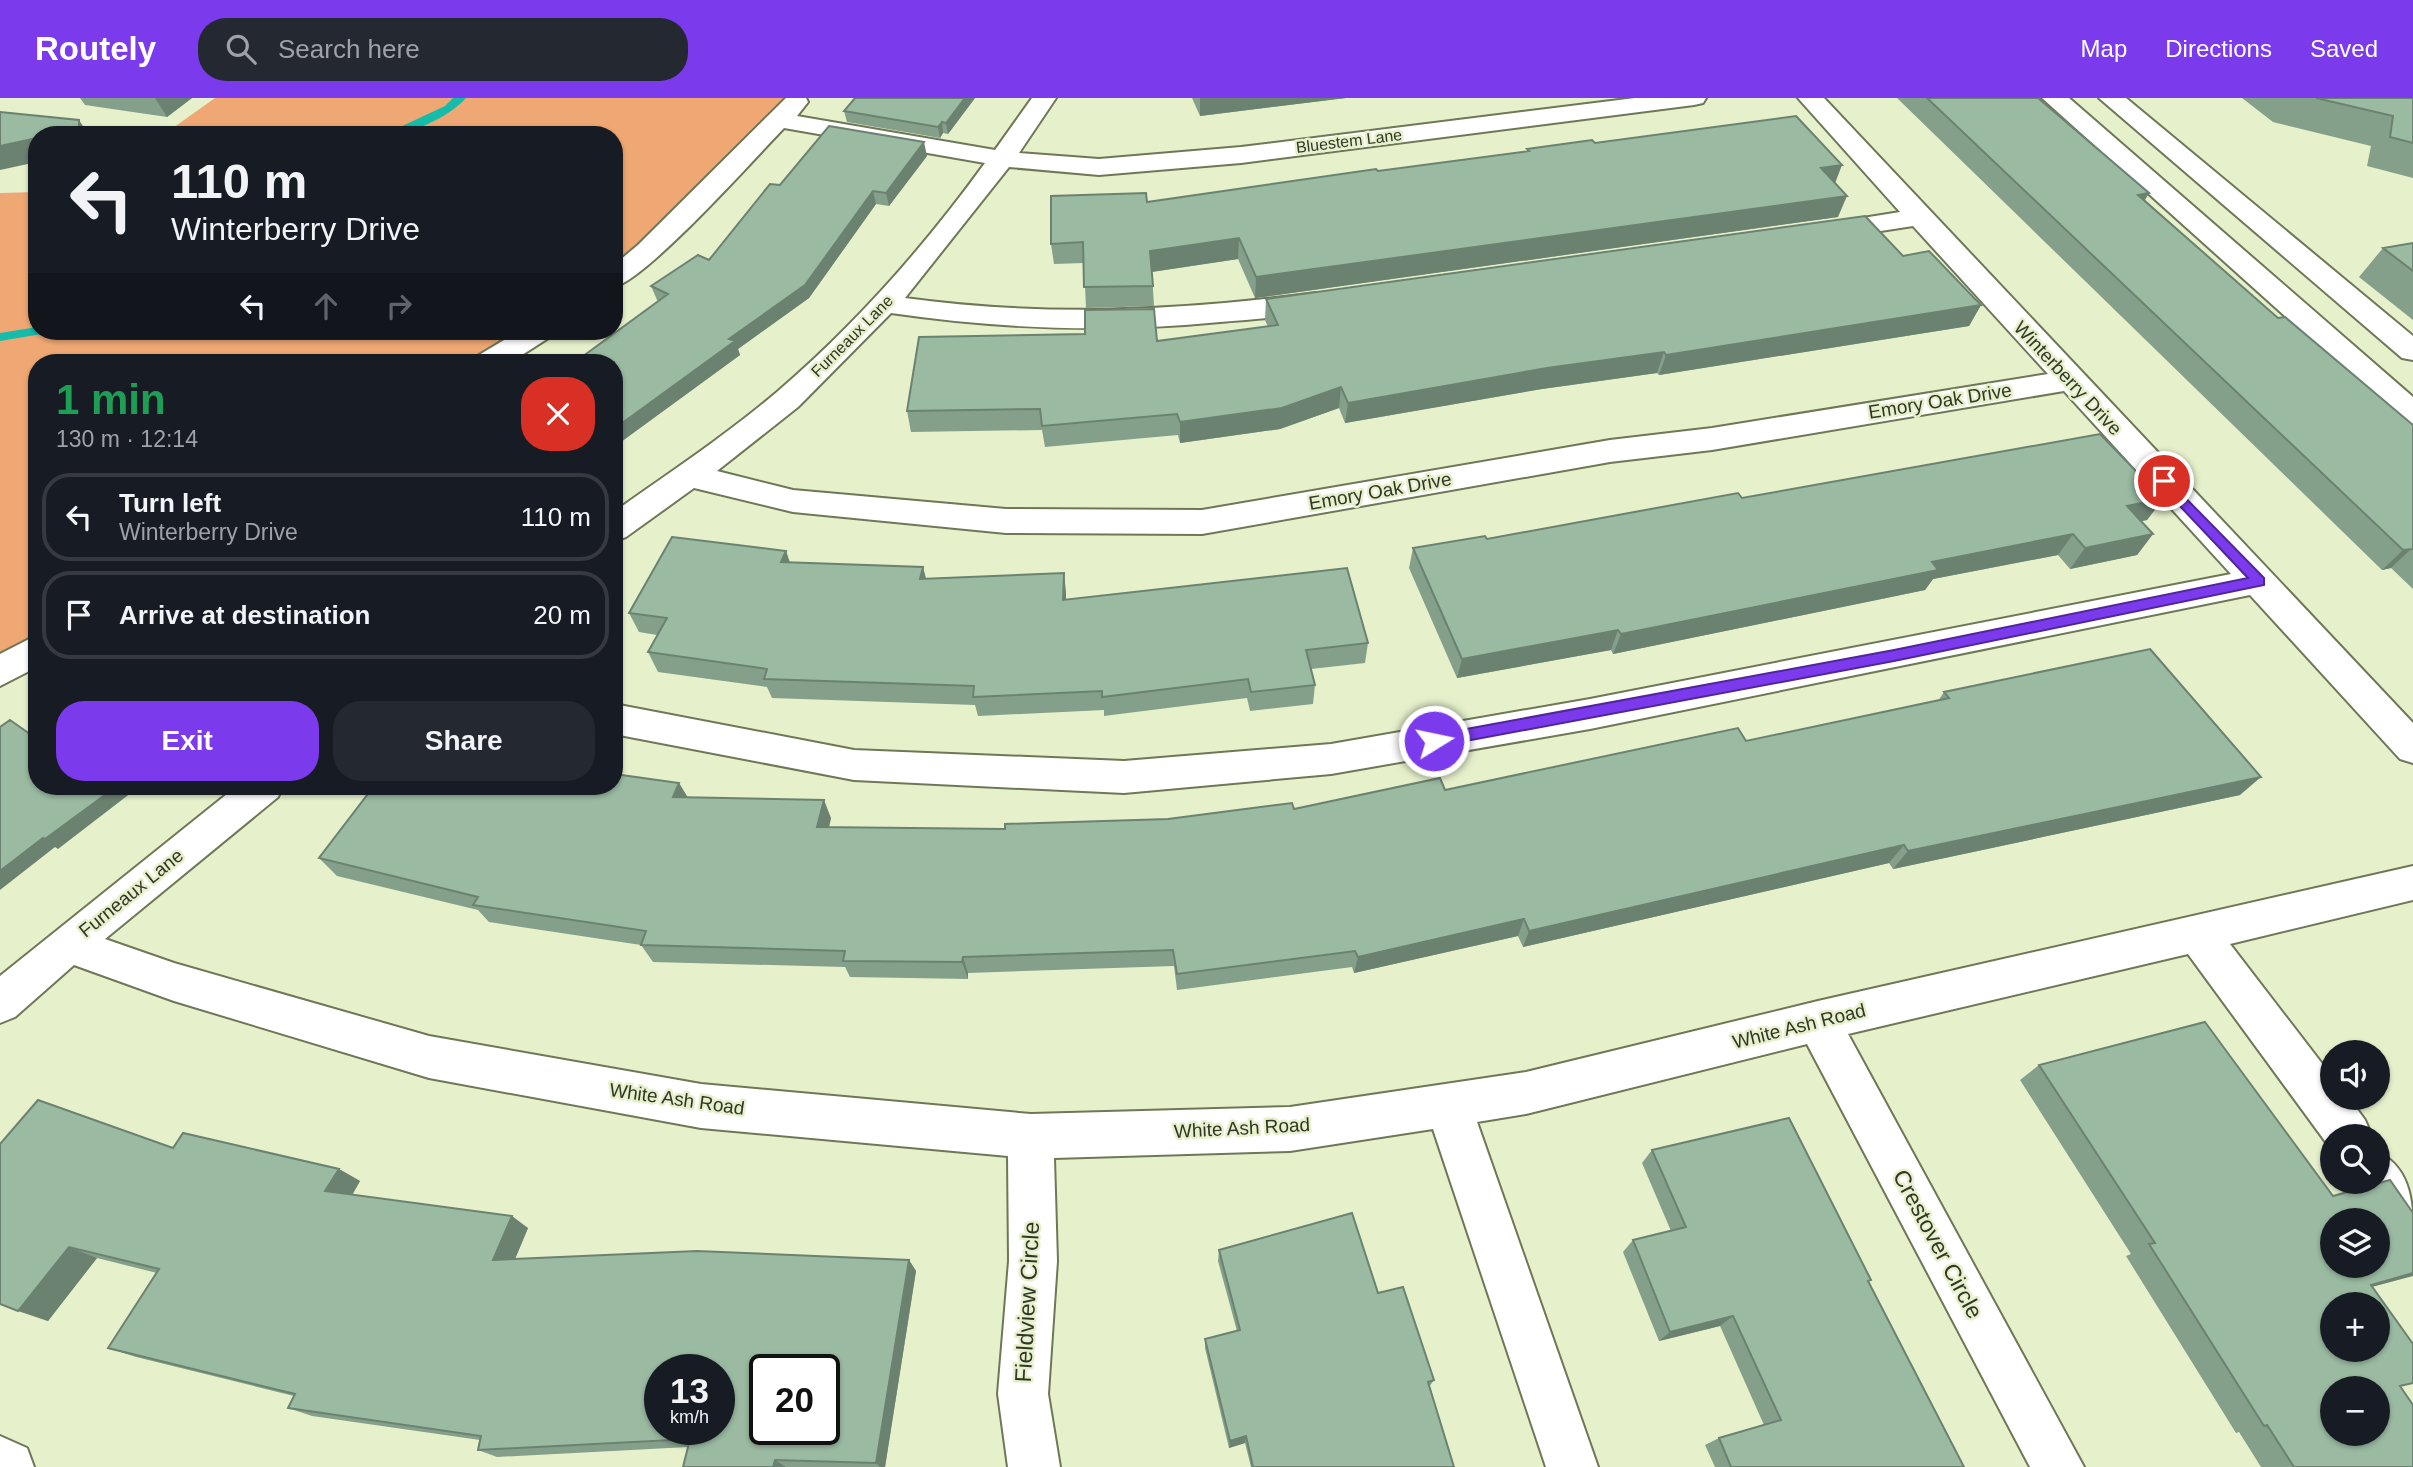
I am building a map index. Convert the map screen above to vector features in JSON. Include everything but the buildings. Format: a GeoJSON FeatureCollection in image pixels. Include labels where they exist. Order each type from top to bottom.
{"type":"FeatureCollection","features":[{"type":"Feature","properties":{"kind":"street"},"geometry":{"type":"LineString","coordinates":[[623,272],[648,251],[800,98]]}},
{"type":"Feature","properties":{"kind":"street","name":"Furneaux Lane"},"geometry":{"type":"LineString","coordinates":[[623,522],[807,382],[886,304],[1004,159],[1044,98]]}},
{"type":"Feature","properties":{"kind":"street","name":"Bluestem Lane"},"geometry":{"type":"LineString","coordinates":[[779,120],[1004,159],[1099,167],[1241,155],[1694,98]]}},
{"type":"Feature","properties":{"kind":"street","name":"Winterberry Drive"},"geometry":{"type":"LineString","coordinates":[[1810,98],[2069,380],[2413,747]]}},
{"type":"Feature","properties":{"kind":"street"},"geometry":{"type":"LineString","coordinates":[[2054,98],[2413,414]]}},
{"type":"Feature","properties":{"kind":"street"},"geometry":{"type":"LineString","coordinates":[[2111,98],[2413,351]]}},
{"type":"Feature","properties":{"kind":"street"},"geometry":{"type":"LineString","coordinates":[[1795,236],[1918,217]]}},
{"type":"Feature","properties":{"kind":"street"},"geometry":{"type":"LineString","coordinates":[[886,304],[1002,318],[1120,320],[1224,314],[1346,298]]}},
{"type":"Feature","properties":{"kind":"street"},"geometry":{"type":"LineString","coordinates":[[503,354],[525,340]]}},
{"type":"Feature","properties":{"kind":"street","name":"Emory Oak Drive"},"geometry":{"type":"LineString","coordinates":[[688,475],[793,501],[1006,522],[1202,522],[1611,451],[1712,439],[2069,380]]}},
{"type":"Feature","properties":{"kind":"street"},"geometry":{"type":"LineString","coordinates":[[623,721],[854,765],[1124,777],[1331,759],[1603,711],[2259,581]]}},
{"type":"Feature","properties":{"kind":"street"},"geometry":{"type":"LineString","coordinates":[[0,672],[28,655]]}},
{"type":"Feature","properties":{"kind":"street","name":"Furneaux Lane"},"geometry":{"type":"LineString","coordinates":[[0,1003],[68,944],[253,795]]}},
{"type":"Feature","properties":{"kind":"street","name":"White Ash Road"},"geometry":{"type":"LineString","coordinates":[[68,944],[174,982],[429,1057],[701,1106],[1031,1136],[1290,1129],[1526,1093],[1818,1021],[2413,883]]}},
{"type":"Feature","properties":{"kind":"street"},"geometry":{"type":"LineString","coordinates":[[2197,933],[2340,1124]]}},
{"type":"Feature","properties":{"kind":"street","name":"Crestover Circle"},"geometry":{"type":"LineString","coordinates":[[1818,1021],[2058,1467]]}},
{"type":"Feature","properties":{"kind":"street"},"geometry":{"type":"LineString","coordinates":[[1448,1105],[1572,1467]]}},
{"type":"Feature","properties":{"kind":"street","name":"Fieldview Circle"},"geometry":{"type":"LineString","coordinates":[[1031,1136],[1032,1261],[1023,1394],[1034,1467]]}},
{"type":"Feature","properties":{"kind":"street"},"geometry":{"type":"LineString","coordinates":[[2390,1191],[2413,1221]]}},
{"type":"Feature","properties":{"kind":"street"},"geometry":{"type":"LineString","coordinates":[[0,1462],[8,1467]]}},
{"type":"Feature","properties":{"kind":"shaded area"},"geometry":{"type":"Polygon","coordinates":[[[215,98],[791,98],[623,266],[623,126],[176,126],[215,98]]]}},
{"type":"Feature","properties":{"kind":"shaded area"},"geometry":{"type":"Polygon","coordinates":[[[28,192],[28,340],[511,340],[489,354],[28,354],[28,644],[0,661],[0,193],[28,192]]]}},
{"type":"Feature","properties":{"kind":"waterway"},"geometry":{"type":"LineString","coordinates":[[409,126],[449,108],[460,98]]}},
{"type":"Feature","properties":{"kind":"waterway"},"geometry":{"type":"LineString","coordinates":[[0,337],[28,332]]}},
{"type":"Feature","properties":{"kind":"route"},"geometry":{"type":"LineString","coordinates":[[1434,741],[1590,714],[2259,581],[2164,481]]}}]}
